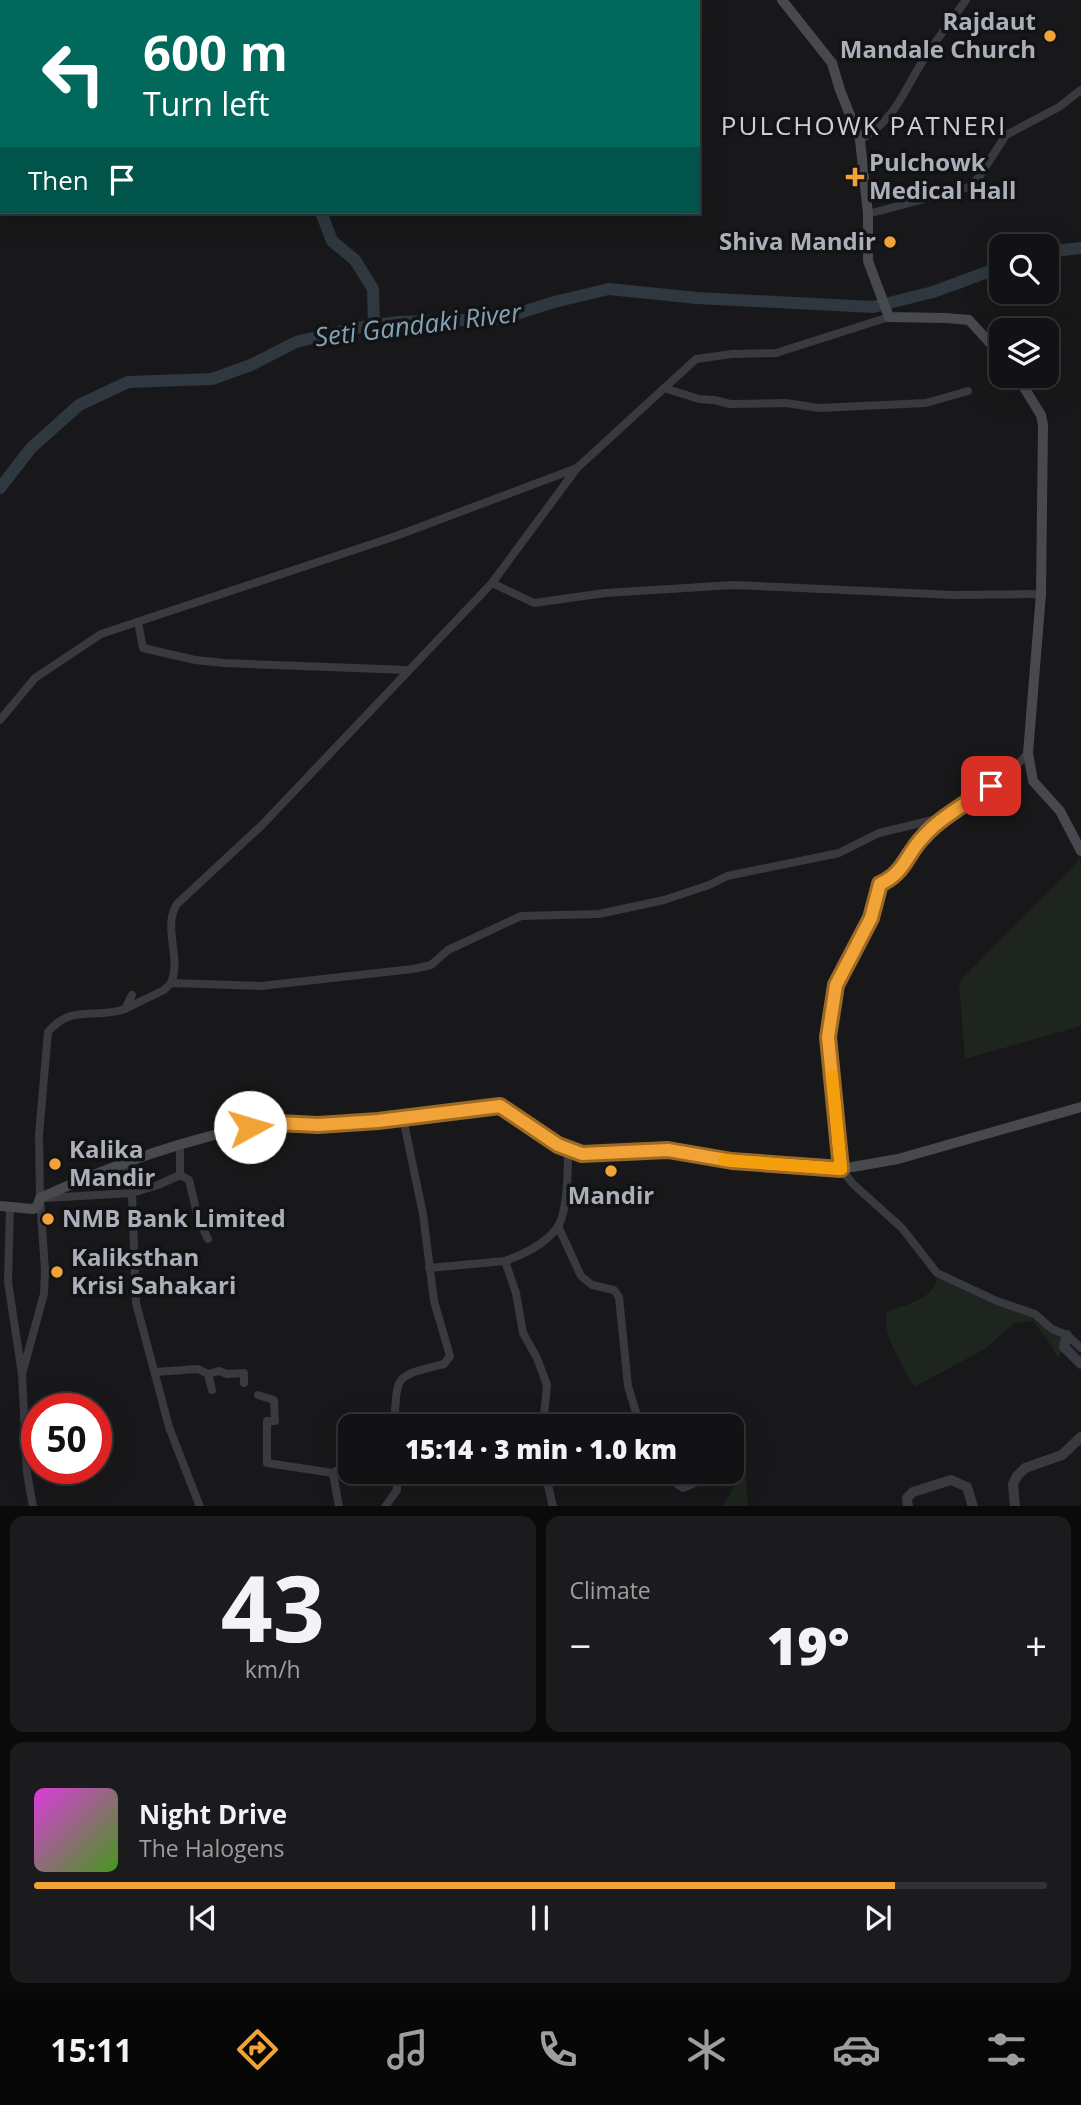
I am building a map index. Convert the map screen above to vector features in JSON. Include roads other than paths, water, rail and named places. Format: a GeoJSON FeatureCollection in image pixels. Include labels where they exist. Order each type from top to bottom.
{"type":"FeatureCollection","features":[{"type":"Feature","properties":{"kind":"main road"},"geometry":{"type":"LineString","coordinates":[[782,0],[832,64],[839,90],[860,140],[868,214],[868,261],[889,317],[969,320],[989,342]]}},
{"type":"Feature","properties":{"kind":"main road"},"geometry":{"type":"LineString","coordinates":[[1024,388],[1042,419],[1041,594],[1028,753],[1033,780],[1060,811],[1081,850]]}},
{"type":"Feature","properties":{"kind":"main road"},"geometry":{"type":"LineString","coordinates":[[5,1207],[33,1209],[37,1207],[40,1198],[125,1162],[263,1124],[334,1124],[500,1106],[568,1150],[587,1154],[668,1150],[732,1161],[841,1169],[898,1159],[1081,1107]]}},
{"type":"Feature","properties":{"kind":"street"},"geometry":{"type":"LineString","coordinates":[[860,140],[885,123],[895,110],[923,60],[966,0]]}},
{"type":"Feature","properties":{"kind":"street"},"geometry":{"type":"LineString","coordinates":[[868,214],[968,187],[979,177],[1006,135],[1059,107],[1081,90]]}},
{"type":"Feature","properties":{"kind":"street"},"geometry":{"type":"LineString","coordinates":[[22,1374],[44,1294],[39,1135],[48,1032],[58,1020],[69,1015],[125,1009],[164,990],[171,983],[176,962],[171,919],[177,904],[262,824],[492,583],[577,468],[696,359],[732,354],[776,353],[889,317]]}},
{"type":"Feature","properties":{"kind":"street"},"geometry":{"type":"LineString","coordinates":[[664,388],[699,400],[737,405],[786,403],[819,408],[926,403],[968,391]]}},
{"type":"Feature","properties":{"kind":"street"},"geometry":{"type":"LineString","coordinates":[[0,720],[35,678],[101,634],[396,536],[577,468]]}},
{"type":"Feature","properties":{"kind":"street"},"geometry":{"type":"LineString","coordinates":[[492,583],[534,603],[605,593],[734,585],[929,594],[1041,594]]}},
{"type":"Feature","properties":{"kind":"street"},"geometry":{"type":"LineString","coordinates":[[138,622],[143,648],[195,660],[407,670]]}},
{"type":"Feature","properties":{"kind":"street"},"geometry":{"type":"LineString","coordinates":[[1028,753],[1013,771],[945,817],[923,836],[894,878],[880,884],[871,918],[836,985],[828,1037],[841,1169],[853,1184],[902,1228],[937,1273],[997,1301],[1035,1314],[1052,1329],[1067,1335],[1081,1348]]}},
{"type":"Feature","properties":{"kind":"street"},"geometry":{"type":"LineString","coordinates":[[171,983],[261,986],[413,969],[431,965],[448,950],[521,916],[599,914],[664,900],[727,876],[839,853],[879,833],[945,817]]}},
{"type":"Feature","properties":{"kind":"street"},"geometry":{"type":"LineString","coordinates":[[125,1009],[132,995]]}},
{"type":"Feature","properties":{"kind":"street"},"geometry":{"type":"LineString","coordinates":[[395,1414],[400,1380],[410,1373],[444,1364],[450,1356],[434,1301],[423,1214],[402,1118]]}},
{"type":"Feature","properties":{"kind":"street"},"geometry":{"type":"LineString","coordinates":[[180,1145],[180,1175]]}},
{"type":"Feature","properties":{"kind":"street"},"geometry":{"type":"LineString","coordinates":[[429,1268],[505,1261],[540,1244],[558,1226],[566,1188],[568,1150]]}},
{"type":"Feature","properties":{"kind":"street"},"geometry":{"type":"LineString","coordinates":[[125,1162],[132,1193],[136,1303],[169,1427],[200,1506]]}},
{"type":"Feature","properties":{"kind":"street"},"geometry":{"type":"LineString","coordinates":[[40,1198],[132,1193],[180,1175]]}},
{"type":"Feature","properties":{"kind":"street"},"geometry":{"type":"LineString","coordinates":[[180,1175],[189,1180],[198,1218],[208,1239]]}},
{"type":"Feature","properties":{"kind":"street"},"geometry":{"type":"LineString","coordinates":[[5,1207],[8,1282],[22,1374],[27,1473],[33,1506]]}},
{"type":"Feature","properties":{"kind":"street"},"geometry":{"type":"LineString","coordinates":[[558,1226],[581,1276],[592,1285],[614,1290],[619,1297],[628,1386],[636,1414]]}},
{"type":"Feature","properties":{"kind":"street"},"geometry":{"type":"LineString","coordinates":[[505,1261],[516,1293],[523,1333],[537,1358],[547,1385],[545,1414]]}},
{"type":"Feature","properties":{"kind":"street"},"geometry":{"type":"LineString","coordinates":[[1067,1335],[1064,1347],[1081,1364]]}},
{"type":"Feature","properties":{"kind":"street"},"geometry":{"type":"LineString","coordinates":[[155,1372],[198,1369],[208,1374],[219,1371],[227,1374],[244,1373],[244,1383]]}},
{"type":"Feature","properties":{"kind":"street"},"geometry":{"type":"LineString","coordinates":[[208,1374],[212,1390]]}},
{"type":"Feature","properties":{"kind":"street"},"geometry":{"type":"LineString","coordinates":[[258,1395],[274,1400],[275,1421],[267,1421],[267,1464],[333,1474],[338,1471]]}},
{"type":"Feature","properties":{"kind":"street"},"geometry":{"type":"LineString","coordinates":[[1015,1506],[1013,1484],[1025,1468],[1062,1455],[1081,1437]]}},
{"type":"Feature","properties":{"kind":"street"},"geometry":{"type":"LineString","coordinates":[[333,1474],[339,1506]]}},
{"type":"Feature","properties":{"kind":"street"},"geometry":{"type":"LineString","coordinates":[[908,1506],[907,1498],[912,1492],[951,1480],[967,1487],[973,1506]]}},
{"type":"Feature","properties":{"kind":"street"},"geometry":{"type":"LineString","coordinates":[[386,1506],[397,1490],[397,1484]]}},
{"type":"Feature","properties":{"kind":"street"},"geometry":{"type":"LineString","coordinates":[[548,1484],[553,1506]]}},
{"type":"Feature","properties":{"kind":"waterway"},"geometry":{"type":"LineString","coordinates":[[322,214],[332,241],[355,260],[373,289],[374,327]]}},
{"type":"Feature","properties":{"kind":"waterway","name":"Seti Gandaki River"},"geometry":{"type":"LineString","coordinates":[[1059,251],[1081,248]]}},
{"type":"Feature","properties":{"kind":"waterway","name":"Seti Gandaki River"},"geometry":{"type":"LineString","coordinates":[[0,488],[31,448],[79,405],[128,382],[212,379],[251,365],[296,342],[350,329],[398,322],[501,319],[554,302],[609,289],[697,298],[873,307],[933,292],[989,271]]}},
{"type":"Feature","properties":{"kind":"place","name":"Rajdaut Mandale Church"},"geometry":{"type":"Point","coordinates":[1050,36]}},
{"type":"Feature","properties":{"kind":"place","name":"Pulchowk Medical Hall"},"geometry":{"type":"Point","coordinates":[855,177]}},
{"type":"Feature","properties":{"kind":"place","name":"Shiva Mandir"},"geometry":{"type":"Point","coordinates":[890,242]}},
{"type":"Feature","properties":{"kind":"place","name":"Kalika Mandir"},"geometry":{"type":"Point","coordinates":[55,1164]}},
{"type":"Feature","properties":{"kind":"place","name":"Mandir"},"geometry":{"type":"Point","coordinates":[611,1171]}},
{"type":"Feature","properties":{"kind":"place","name":"NMB Bank Limited"},"geometry":{"type":"Point","coordinates":[48,1219]}},
{"type":"Feature","properties":{"kind":"place","name":"Kaliksthan Krisi Sahakari"},"geometry":{"type":"Point","coordinates":[57,1272]}},
{"type":"Feature","properties":{"kind":"district","name":"PULCHOWK PATNERI"},"geometry":{"type":"Point","coordinates":[864,126]}}]}
